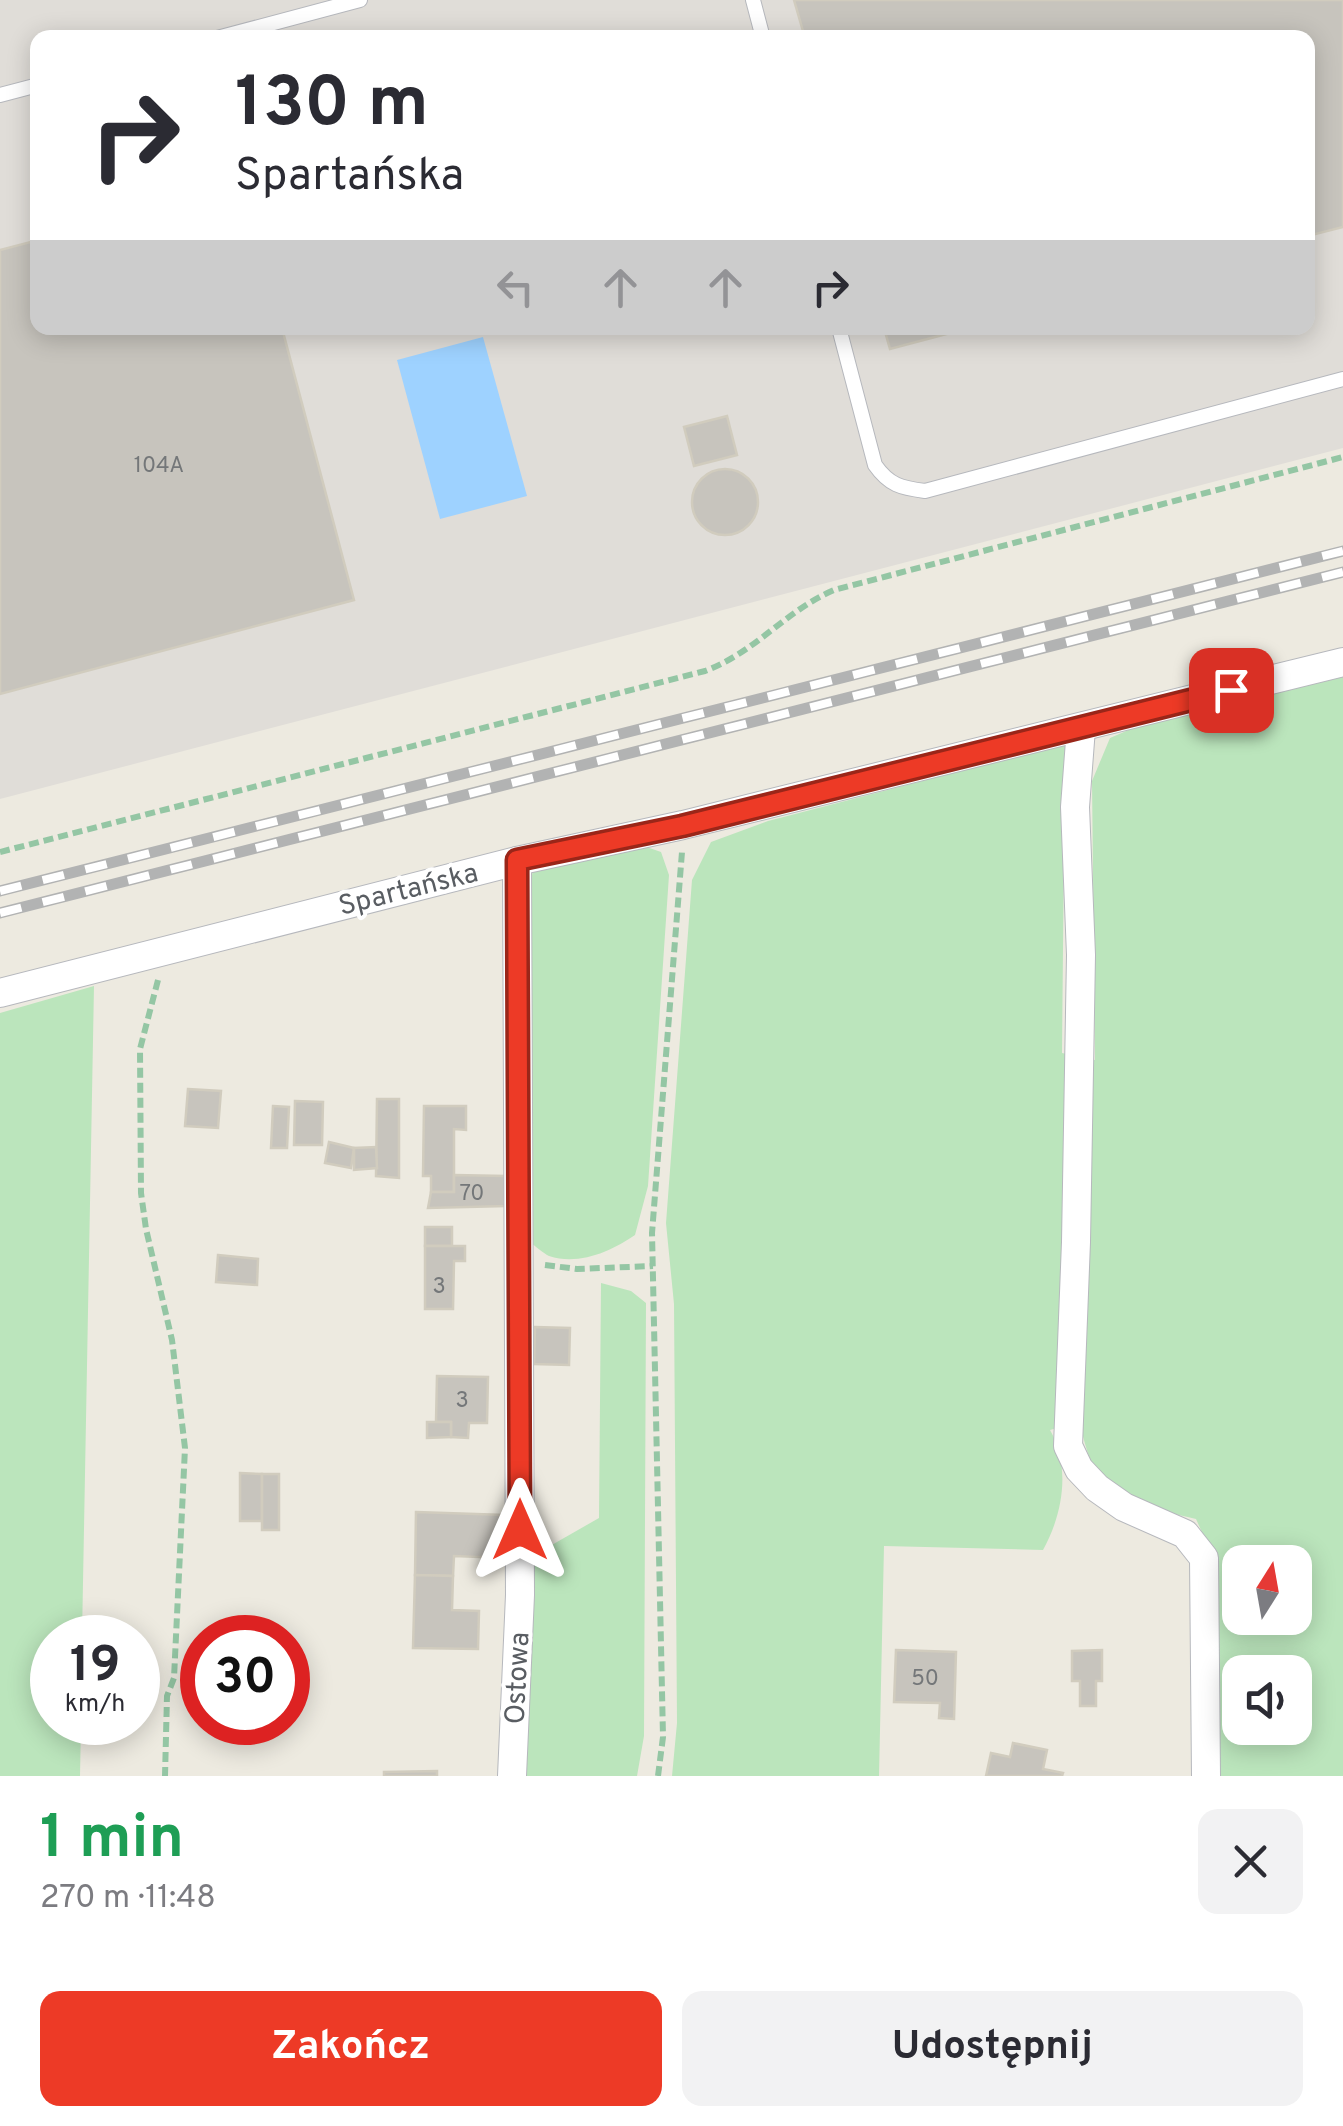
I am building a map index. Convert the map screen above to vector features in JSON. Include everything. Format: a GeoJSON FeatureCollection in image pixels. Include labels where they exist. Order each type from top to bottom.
{"type":"FeatureCollection","features":[{"type":"Feature","properties":{"kind":"street","name":"Spartańska"},"geometry":{"type":"LineString","coordinates":[[0,993],[517,860],[682,826],[1343,662]]}},
{"type":"Feature","properties":{"kind":"street"},"geometry":{"type":"LineString","coordinates":[[1082,728],[1075,807],[1082,955],[1068,1446],[1079,1470],[1096,1488],[1124,1507],[1185,1534],[1204,1558],[1206,1776]]}},
{"type":"Feature","properties":{"kind":"street","name":"Ostowa"},"geometry":{"type":"LineString","coordinates":[[512,1776],[520,1595],[517,860]]}},
{"type":"Feature","properties":{"kind":"lane"},"geometry":{"type":"LineString","coordinates":[[248,30],[360,0]]}},
{"type":"Feature","properties":{"kind":"lane"},"geometry":{"type":"LineString","coordinates":[[753,0],[761,30]]}},
{"type":"Feature","properties":{"kind":"lane"},"geometry":{"type":"LineString","coordinates":[[0,95],[30,87]]}},
{"type":"Feature","properties":{"kind":"lane"},"geometry":{"type":"LineString","coordinates":[[841,335],[875,465],[887,482],[926,491],[1343,379]]}},
{"type":"Feature","properties":{"kind":"path"},"geometry":{"type":"LineString","coordinates":[[0,852],[705,671],[749,650],[798,610],[834,590],[1343,457]]}},
{"type":"Feature","properties":{"kind":"path"},"geometry":{"type":"LineString","coordinates":[[658,1776],[663,1737],[652,1233],[682,826]]}},
{"type":"Feature","properties":{"kind":"path"},"geometry":{"type":"LineString","coordinates":[[165,1776],[167,1696],[174,1678],[185,1448],[172,1340],[141,1193],[140,1049],[166,950]]}},
{"type":"Feature","properties":{"kind":"path"},"geometry":{"type":"LineString","coordinates":[[519,1259],[577,1269],[653,1266]]}},
{"type":"Feature","properties":{"kind":"shaded area"},"geometry":{"type":"Polygon","coordinates":[[[0,0],[1343,0],[1343,448],[0,799],[0,0]]]}},
{"type":"Feature","properties":{"kind":"green space"},"geometry":{"type":"Polygon","coordinates":[[[1343,676],[1343,1776],[1218,1776],[1210,1550],[1196,1519],[1138,1503],[1107,1486],[1092,1464],[1079,1422],[1050,1430],[1061,1459],[1062,1490],[1043,1550],[884,1546],[879,1776],[672,1776],[677,1723],[674,1304],[666,1223],[692,880],[711,842],[768,821],[1065,744],[1062,1053],[1095,1060],[1092,781],[1110,738],[1140,725],[1343,676]]]}},
{"type":"Feature","properties":{"kind":"green space"},"geometry":{"type":"Polygon","coordinates":[[[638,844],[661,852],[669,875],[648,1186],[635,1235],[595,1255],[560,1259],[547,1255],[529,1241],[529,891],[533,870],[638,844]]]}},
{"type":"Feature","properties":{"kind":"green space"},"geometry":{"type":"Polygon","coordinates":[[[94,986],[82,1615],[30,1615],[30,1745],[81,1745],[80,1776],[0,1776],[0,1013],[94,986]]]}},
{"type":"Feature","properties":{"kind":"green space"},"geometry":{"type":"Polygon","coordinates":[[[601,1283],[631,1291],[646,1303],[644,1736],[637,1776],[524,1776],[529,1558],[599,1518],[601,1283]]]}},
{"type":"Feature","properties":{"kind":"water"},"geometry":{"type":"Polygon","coordinates":[[[483,337],[527,496],[440,519],[397,360],[483,337]]]}},
{"type":"Feature","properties":{"kind":"building"},"geometry":{"type":"Polygon","coordinates":[[[794,0],[1343,0],[1343,227],[1315,234],[1315,30],[803,30],[794,0]]]}},
{"type":"Feature","properties":{"kind":"building"},"geometry":{"type":"Polygon","coordinates":[[[30,242],[30,335],[284,335],[354,600],[0,694],[0,250],[30,242]]]}},
{"type":"Feature","properties":{"kind":"building"},"geometry":{"type":"Polygon","coordinates":[[[886,335],[943,335],[890,349],[886,335]]]}},
{"type":"Feature","properties":{"kind":"building"},"geometry":{"type":"Polygon","coordinates":[[[727,416],[737,455],[694,466],[684,427],[727,416]]]}},
{"type":"Feature","properties":{"kind":"building"},"geometry":{"type":"Polygon","coordinates":[[[725,469],[748,479],[758,502],[748,525],[725,535],[702,525],[692,502],[702,479],[725,469]]]}},
{"type":"Feature","properties":{"kind":"building"},"geometry":{"type":"Polygon","coordinates":[[[188,1089],[221,1091],[218,1128],[185,1126],[188,1089]]]}},
{"type":"Feature","properties":{"kind":"building"},"geometry":{"type":"Polygon","coordinates":[[[377,1099],[399,1099],[399,1178],[376,1176],[377,1099]]]}},
{"type":"Feature","properties":{"kind":"building"},"geometry":{"type":"Polygon","coordinates":[[[295,1101],[323,1102],[322,1145],[294,1145],[295,1101]]]}},
{"type":"Feature","properties":{"kind":"building"},"geometry":{"type":"Polygon","coordinates":[[[273,1106],[289,1107],[287,1148],[271,1148],[273,1106]]]}},
{"type":"Feature","properties":{"kind":"building"},"geometry":{"type":"Polygon","coordinates":[[[424,1106],[466,1106],[466,1130],[454,1129],[454,1192],[431,1192],[431,1176],[423,1176],[424,1106]]]}},
{"type":"Feature","properties":{"kind":"building"},"geometry":{"type":"Polygon","coordinates":[[[329,1142],[354,1148],[351,1168],[325,1163],[329,1142]]]}},
{"type":"Feature","properties":{"kind":"building"},"geometry":{"type":"Polygon","coordinates":[[[376,1147],[377,1168],[354,1170],[354,1148],[376,1147]]]}},
{"type":"Feature","properties":{"kind":"building"},"geometry":{"type":"Polygon","coordinates":[[[454,1175],[506,1176],[506,1206],[428,1208],[431,1192],[454,1192],[454,1175]]]}},
{"type":"Feature","properties":{"kind":"building"},"geometry":{"type":"Polygon","coordinates":[[[425,1227],[452,1227],[452,1246],[425,1246],[425,1227]]]}},
{"type":"Feature","properties":{"kind":"building"},"geometry":{"type":"Polygon","coordinates":[[[425,1246],[465,1246],[465,1261],[454,1261],[453,1309],[425,1309],[425,1246]]]}},
{"type":"Feature","properties":{"kind":"building"},"geometry":{"type":"Polygon","coordinates":[[[218,1255],[258,1259],[257,1285],[216,1282],[218,1255]]]}},
{"type":"Feature","properties":{"kind":"building"},"geometry":{"type":"Polygon","coordinates":[[[535,1327],[570,1328],[569,1365],[534,1364],[535,1327]]]}},
{"type":"Feature","properties":{"kind":"building"},"geometry":{"type":"Polygon","coordinates":[[[437,1376],[488,1377],[487,1423],[469,1423],[468,1438],[451,1437],[451,1422],[436,1422],[437,1376]]]}},
{"type":"Feature","properties":{"kind":"building"},"geometry":{"type":"Polygon","coordinates":[[[427,1422],[451,1422],[451,1437],[427,1438],[427,1422]]]}},
{"type":"Feature","properties":{"kind":"building"},"geometry":{"type":"Polygon","coordinates":[[[240,1473],[262,1474],[262,1521],[240,1521],[240,1473]]]}},
{"type":"Feature","properties":{"kind":"building"},"geometry":{"type":"Polygon","coordinates":[[[262,1474],[279,1474],[279,1530],[262,1530],[262,1474]]]}},
{"type":"Feature","properties":{"kind":"building"},"geometry":{"type":"Polygon","coordinates":[[[416,1512],[505,1515],[504,1558],[454,1556],[453,1576],[415,1575],[416,1512]]]}},
{"type":"Feature","properties":{"kind":"building"},"geometry":{"type":"Polygon","coordinates":[[[415,1575],[453,1576],[452,1610],[479,1611],[478,1649],[413,1648],[415,1575]]]}},
{"type":"Feature","properties":{"kind":"building"},"geometry":{"type":"Polygon","coordinates":[[[896,1650],[956,1652],[954,1719],[939,1718],[940,1703],[894,1702],[896,1650]]]}},
{"type":"Feature","properties":{"kind":"building"},"geometry":{"type":"Polygon","coordinates":[[[1102,1650],[1102,1681],[1096,1681],[1096,1706],[1080,1706],[1080,1681],[1072,1681],[1072,1651],[1102,1650]]]}},
{"type":"Feature","properties":{"kind":"building"},"geometry":{"type":"Polygon","coordinates":[[[1013,1743],[1047,1750],[1043,1769],[1063,1773],[1062,1776],[986,1776],[991,1753],[1010,1757],[1013,1743]]]}},
{"type":"Feature","properties":{"kind":"building"},"geometry":{"type":"Polygon","coordinates":[[[437,1771],[437,1776],[384,1776],[384,1772],[437,1771]]]}},
{"type":"Feature","properties":{"kind":"railway"},"geometry":{"type":"LineString","coordinates":[[0,891],[1343,551]]}},
{"type":"Feature","properties":{"kind":"railway"},"geometry":{"type":"LineString","coordinates":[[0,913],[1343,572]]}},
{"type":"Feature","properties":{"kind":"route"},"geometry":{"type":"LineString","coordinates":[[520,1530],[517,860],[682,826],[1231,690]]}}]}
